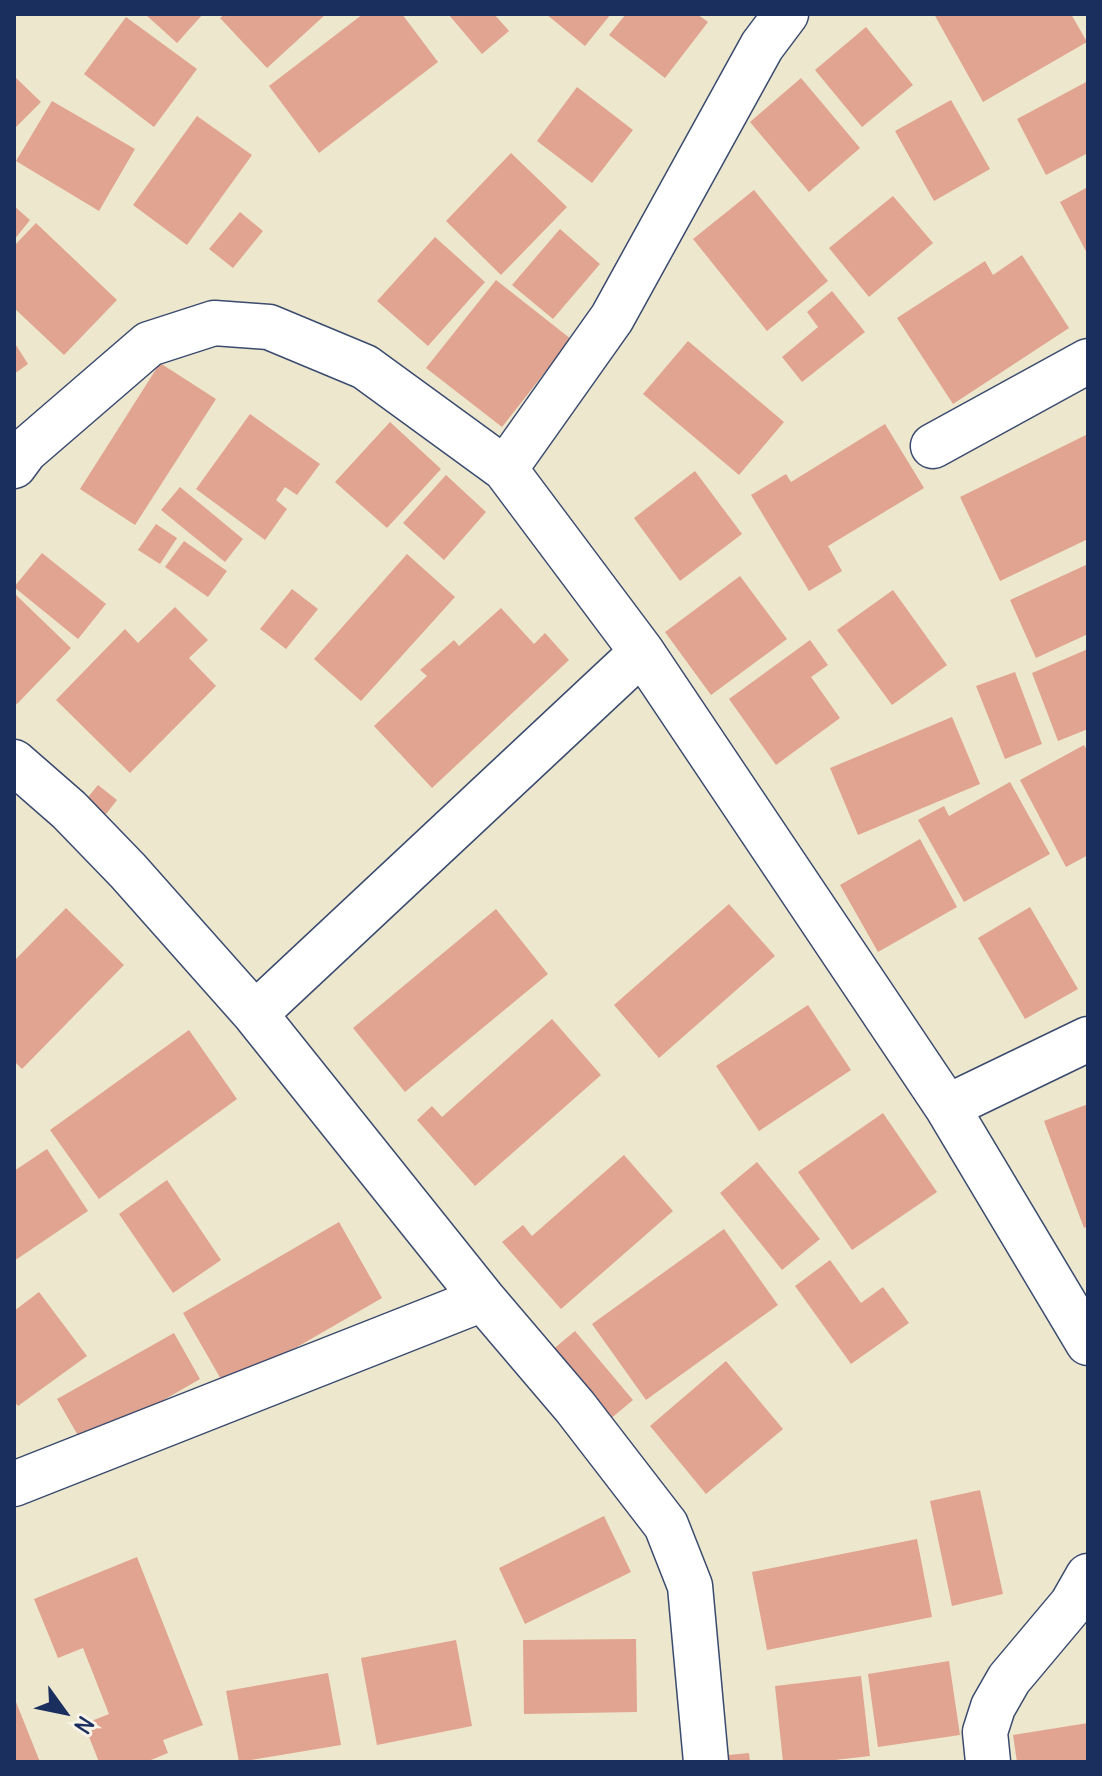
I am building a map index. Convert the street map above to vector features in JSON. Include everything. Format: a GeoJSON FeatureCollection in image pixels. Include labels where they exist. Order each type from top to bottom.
{"type":"FeatureCollection","features":[{"type":"Feature","properties":{"kind":"street"},"geometry":{"type":"LineString","coordinates":[[505,469],[612,318],[762,46],[786,14]]}},
{"type":"Feature","properties":{"kind":"street"},"geometry":{"type":"LineString","coordinates":[[18,450],[149,344],[214,323],[269,327],[365,367],[505,469],[642,652],[947,1107],[1088,1343]]}},
{"type":"Feature","properties":{"kind":"street"},"geometry":{"type":"LineString","coordinates":[[933,446],[1088,361]]}},
{"type":"Feature","properties":{"kind":"street"},"geometry":{"type":"LineString","coordinates":[[255,1014],[642,652]]}},
{"type":"Feature","properties":{"kind":"street"},"geometry":{"type":"LineString","coordinates":[[14,762],[69,810],[128,871],[255,1014],[483,1299],[575,1407],[666,1525],[690,1586],[706,1762]]}},
{"type":"Feature","properties":{"kind":"street"},"geometry":{"type":"LineString","coordinates":[[947,1107],[1088,1039]]}},
{"type":"Feature","properties":{"kind":"street"},"geometry":{"type":"LineString","coordinates":[[14,1484],[483,1299]]}},
{"type":"Feature","properties":{"kind":"street"},"geometry":{"type":"LineString","coordinates":[[988,1762],[985,1732],[993,1707],[1009,1679],[1072,1604],[1088,1576]]}},
{"type":"Feature","properties":{"kind":"building"},"geometry":{"type":"Polygon","coordinates":[[[145,14],[203,14],[177,43],[145,14]]]}},
{"type":"Feature","properties":{"kind":"building"},"geometry":{"type":"Polygon","coordinates":[[[225,14],[326,14],[267,68],[220,18],[225,14]]]}},
{"type":"Feature","properties":{"kind":"building"},"geometry":{"type":"Polygon","coordinates":[[[363,14],[402,14],[438,62],[319,153],[269,86],[363,14]]]}},
{"type":"Feature","properties":{"kind":"building"},"geometry":{"type":"Polygon","coordinates":[[[451,14],[494,14],[509,31],[482,54],[451,14]]]}},
{"type":"Feature","properties":{"kind":"building"},"geometry":{"type":"Polygon","coordinates":[[[546,14],[611,14],[585,46],[546,14]]]}},
{"type":"Feature","properties":{"kind":"building"},"geometry":{"type":"Polygon","coordinates":[[[626,14],[697,14],[708,22],[665,78],[609,35],[626,14]]]}},
{"type":"Feature","properties":{"kind":"building"},"geometry":{"type":"Polygon","coordinates":[[[934,14],[1071,14],[1087,42],[983,102],[934,14]]]}},
{"type":"Feature","properties":{"kind":"building"},"geometry":{"type":"Polygon","coordinates":[[[126,17],[197,69],[154,127],[84,74],[126,17]]]}},
{"type":"Feature","properties":{"kind":"building"},"geometry":{"type":"Polygon","coordinates":[[[866,27],[913,85],[862,127],[815,70],[866,27]]]}},
{"type":"Feature","properties":{"kind":"building"},"geometry":{"type":"Polygon","coordinates":[[[14,76],[41,102],[14,129],[14,76]]]}},
{"type":"Feature","properties":{"kind":"building"},"geometry":{"type":"Polygon","coordinates":[[[801,78],[860,148],[809,192],[750,122],[801,78]]]}},
{"type":"Feature","properties":{"kind":"building"},"geometry":{"type":"Polygon","coordinates":[[[1088,81],[1088,153],[1046,175],[1017,119],[1088,81]]]}},
{"type":"Feature","properties":{"kind":"building"},"geometry":{"type":"Polygon","coordinates":[[[577,87],[633,130],[592,183],[537,141],[577,87]]]}},
{"type":"Feature","properties":{"kind":"building"},"geometry":{"type":"Polygon","coordinates":[[[951,100],[990,169],[934,201],[895,131],[951,100]]]}},
{"type":"Feature","properties":{"kind":"building"},"geometry":{"type":"Polygon","coordinates":[[[52,101],[135,149],[99,211],[16,161],[52,101]]]}},
{"type":"Feature","properties":{"kind":"building"},"geometry":{"type":"Polygon","coordinates":[[[197,116],[252,155],[187,245],[133,205],[197,116]]]}},
{"type":"Feature","properties":{"kind":"building"},"geometry":{"type":"Polygon","coordinates":[[[511,153],[567,207],[501,275],[446,221],[511,153]]]}},
{"type":"Feature","properties":{"kind":"building"},"geometry":{"type":"Polygon","coordinates":[[[1088,187],[1088,255],[1060,202],[1088,187]]]}},
{"type":"Feature","properties":{"kind":"building"},"geometry":{"type":"Polygon","coordinates":[[[754,190],[828,281],[767,331],[693,239],[754,190]]]}},
{"type":"Feature","properties":{"kind":"building"},"geometry":{"type":"Polygon","coordinates":[[[893,196],[933,243],[869,297],[829,248],[893,196]]]}},
{"type":"Feature","properties":{"kind":"building"},"geometry":{"type":"Polygon","coordinates":[[[14,206],[30,220],[14,240],[14,206]]]}},
{"type":"Feature","properties":{"kind":"building"},"geometry":{"type":"Polygon","coordinates":[[[240,212],[263,231],[233,268],[209,249],[240,212]]]}},
{"type":"Feature","properties":{"kind":"building"},"geometry":{"type":"Polygon","coordinates":[[[36,223],[117,300],[64,355],[14,308],[14,246],[36,223]]]}},
{"type":"Feature","properties":{"kind":"building"},"geometry":{"type":"Polygon","coordinates":[[[560,229],[600,264],[553,319],[512,285],[560,229]]]}},
{"type":"Feature","properties":{"kind":"building"},"geometry":{"type":"Polygon","coordinates":[[[435,237],[485,282],[428,346],[377,301],[435,237]]]}},
{"type":"Feature","properties":{"kind":"building"},"geometry":{"type":"Polygon","coordinates":[[[1022,255],[1069,328],[953,404],[897,318],[985,261],[993,275],[1022,255]]]}},
{"type":"Feature","properties":{"kind":"building"},"geometry":{"type":"Polygon","coordinates":[[[496,280],[571,339],[502,427],[426,368],[496,280]]]}},
{"type":"Feature","properties":{"kind":"building"},"geometry":{"type":"Polygon","coordinates":[[[832,291],[865,332],[802,382],[782,357],[818,327],[807,312],[832,291]]]}},
{"type":"Feature","properties":{"kind":"building"},"geometry":{"type":"Polygon","coordinates":[[[688,341],[784,422],[739,475],[643,394],[688,341]]]}},
{"type":"Feature","properties":{"kind":"building"},"geometry":{"type":"Polygon","coordinates":[[[14,342],[28,364],[14,374],[14,342]]]}},
{"type":"Feature","properties":{"kind":"building"},"geometry":{"type":"Polygon","coordinates":[[[160,363],[216,399],[135,525],[80,489],[160,363]]]}},
{"type":"Feature","properties":{"kind":"building"},"geometry":{"type":"Polygon","coordinates":[[[250,414],[320,464],[297,495],[285,487],[276,500],[287,509],[265,540],[196,489],[250,414]]]}},
{"type":"Feature","properties":{"kind":"building"},"geometry":{"type":"Polygon","coordinates":[[[390,422],[441,469],[387,528],[335,482],[390,422]]]}},
{"type":"Feature","properties":{"kind":"building"},"geometry":{"type":"Polygon","coordinates":[[[885,424],[924,488],[828,546],[842,571],[809,591],[751,495],[786,474],[791,482],[885,424]]]}},
{"type":"Feature","properties":{"kind":"building"},"geometry":{"type":"Polygon","coordinates":[[[1088,434],[1088,539],[1000,581],[960,497],[1088,434]]]}},
{"type":"Feature","properties":{"kind":"building"},"geometry":{"type":"Polygon","coordinates":[[[695,471],[742,534],[680,581],[634,518],[695,471]]]}},
{"type":"Feature","properties":{"kind":"building"},"geometry":{"type":"Polygon","coordinates":[[[446,475],[486,512],[444,560],[403,523],[446,475]]]}},
{"type":"Feature","properties":{"kind":"building"},"geometry":{"type":"Polygon","coordinates":[[[180,487],[243,539],[225,562],[161,510],[180,487]]]}},
{"type":"Feature","properties":{"kind":"building"},"geometry":{"type":"Polygon","coordinates":[[[156,524],[177,538],[160,564],[138,550],[156,524]]]}},
{"type":"Feature","properties":{"kind":"building"},"geometry":{"type":"Polygon","coordinates":[[[184,541],[227,571],[208,597],[165,567],[184,541]]]}},
{"type":"Feature","properties":{"kind":"building"},"geometry":{"type":"Polygon","coordinates":[[[42,553],[106,604],[78,639],[14,587],[42,553]]]}},
{"type":"Feature","properties":{"kind":"building"},"geometry":{"type":"Polygon","coordinates":[[[407,554],[455,597],[361,701],[314,659],[407,554]]]}},
{"type":"Feature","properties":{"kind":"building"},"geometry":{"type":"Polygon","coordinates":[[[1088,564],[1088,634],[1036,658],[1010,600],[1088,564]]]}},
{"type":"Feature","properties":{"kind":"building"},"geometry":{"type":"Polygon","coordinates":[[[740,576],[787,639],[711,695],[665,632],[740,576]]]}},
{"type":"Feature","properties":{"kind":"building"},"geometry":{"type":"Polygon","coordinates":[[[292,589],[318,609],[286,649],[260,629],[292,589]]]}},
{"type":"Feature","properties":{"kind":"building"},"geometry":{"type":"Polygon","coordinates":[[[893,590],[947,665],[892,705],[837,630],[893,590]]]}},
{"type":"Feature","properties":{"kind":"building"},"geometry":{"type":"Polygon","coordinates":[[[14,593],[71,648],[17,704],[14,702],[14,593]]]}},
{"type":"Feature","properties":{"kind":"building"},"geometry":{"type":"Polygon","coordinates":[[[175,607],[208,640],[189,658],[216,686],[130,773],[56,700],[125,629],[138,643],[175,607]]]}},
{"type":"Feature","properties":{"kind":"building"},"geometry":{"type":"Polygon","coordinates":[[[501,608],[534,644],[545,633],[569,660],[432,788],[374,726],[427,676],[420,670],[454,640],[459,646],[501,608]]]}},
{"type":"Feature","properties":{"kind":"building"},"geometry":{"type":"Polygon","coordinates":[[[810,640],[828,665],[811,677],[840,718],[776,765],[729,699],[810,640]]]}},
{"type":"Feature","properties":{"kind":"building"},"geometry":{"type":"Polygon","coordinates":[[[1088,649],[1088,729],[1058,741],[1032,673],[1088,649]]]}},
{"type":"Feature","properties":{"kind":"building"},"geometry":{"type":"Polygon","coordinates":[[[1015,672],[1042,744],[1005,759],[976,686],[1015,672]]]}},
{"type":"Feature","properties":{"kind":"building"},"geometry":{"type":"Polygon","coordinates":[[[952,717],[980,784],[858,835],[830,768],[952,717]]]}},
{"type":"Feature","properties":{"kind":"building"},"geometry":{"type":"Polygon","coordinates":[[[1084,745],[1088,752],[1088,855],[1066,867],[1020,780],[1084,745]]]}},
{"type":"Feature","properties":{"kind":"building"},"geometry":{"type":"Polygon","coordinates":[[[1010,782],[1050,854],[964,902],[918,820],[944,806],[949,816],[1010,782]]]}},
{"type":"Feature","properties":{"kind":"building"},"geometry":{"type":"Polygon","coordinates":[[[98,785],[117,800],[103,818],[84,802],[98,785]]]}},
{"type":"Feature","properties":{"kind":"building"},"geometry":{"type":"Polygon","coordinates":[[[920,839],[957,907],[878,952],[840,885],[920,839]]]}},
{"type":"Feature","properties":{"kind":"building"},"geometry":{"type":"Polygon","coordinates":[[[729,904],[775,956],[659,1058],[614,1005],[729,904]]]}},
{"type":"Feature","properties":{"kind":"building"},"geometry":{"type":"Polygon","coordinates":[[[1030,907],[1078,989],[1025,1019],[978,938],[1030,907]]]}},
{"type":"Feature","properties":{"kind":"building"},"geometry":{"type":"Polygon","coordinates":[[[66,908],[124,965],[22,1069],[14,1061],[14,961],[66,908]]]}},
{"type":"Feature","properties":{"kind":"building"},"geometry":{"type":"Polygon","coordinates":[[[496,909],[548,974],[405,1092],[353,1028],[496,909]]]}},
{"type":"Feature","properties":{"kind":"building"},"geometry":{"type":"Polygon","coordinates":[[[808,1005],[851,1070],[759,1131],[716,1066],[808,1005]]]}},
{"type":"Feature","properties":{"kind":"building"},"geometry":{"type":"Polygon","coordinates":[[[552,1019],[601,1075],[475,1186],[417,1120],[432,1106],[442,1117],[552,1019]]]}},
{"type":"Feature","properties":{"kind":"building"},"geometry":{"type":"Polygon","coordinates":[[[189,1030],[237,1099],[99,1199],[50,1130],[189,1030]]]}},
{"type":"Feature","properties":{"kind":"building"},"geometry":{"type":"Polygon","coordinates":[[[1088,1104],[1088,1226],[1084,1228],[1044,1121],[1088,1104]]]}},
{"type":"Feature","properties":{"kind":"building"},"geometry":{"type":"Polygon","coordinates":[[[883,1113],[937,1192],[852,1250],[798,1172],[883,1113]]]}},
{"type":"Feature","properties":{"kind":"building"},"geometry":{"type":"Polygon","coordinates":[[[47,1149],[88,1211],[14,1261],[14,1171],[47,1149]]]}},
{"type":"Feature","properties":{"kind":"building"},"geometry":{"type":"Polygon","coordinates":[[[624,1155],[673,1211],[561,1309],[502,1242],[523,1225],[532,1236],[624,1155]]]}},
{"type":"Feature","properties":{"kind":"building"},"geometry":{"type":"Polygon","coordinates":[[[757,1162],[820,1239],[782,1270],[720,1193],[757,1162]]]}},
{"type":"Feature","properties":{"kind":"building"},"geometry":{"type":"Polygon","coordinates":[[[167,1180],[221,1260],[173,1293],[119,1214],[167,1180]]]}},
{"type":"Feature","properties":{"kind":"building"},"geometry":{"type":"Polygon","coordinates":[[[339,1222],[382,1298],[226,1388],[183,1313],[339,1222]]]}},
{"type":"Feature","properties":{"kind":"building"},"geometry":{"type":"Polygon","coordinates":[[[724,1229],[778,1305],[646,1400],[592,1324],[724,1229]]]}},
{"type":"Feature","properties":{"kind":"building"},"geometry":{"type":"Polygon","coordinates":[[[830,1260],[861,1303],[883,1287],[909,1323],[851,1364],[795,1286],[830,1260]]]}},
{"type":"Feature","properties":{"kind":"building"},"geometry":{"type":"Polygon","coordinates":[[[39,1292],[87,1356],[18,1406],[14,1401],[14,1311],[39,1292]]]}},
{"type":"Feature","properties":{"kind":"building"},"geometry":{"type":"Polygon","coordinates":[[[575,1331],[633,1400],[603,1425],[545,1356],[575,1331]]]}},
{"type":"Feature","properties":{"kind":"building"},"geometry":{"type":"Polygon","coordinates":[[[174,1333],[200,1379],[84,1446],[57,1399],[174,1333]]]}},
{"type":"Feature","properties":{"kind":"building"},"geometry":{"type":"Polygon","coordinates":[[[726,1361],[783,1429],[706,1494],[650,1426],[726,1361]]]}},
{"type":"Feature","properties":{"kind":"building"},"geometry":{"type":"Polygon","coordinates":[[[980,1490],[1003,1594],[952,1606],[930,1501],[980,1490]]]}},
{"type":"Feature","properties":{"kind":"building"},"geometry":{"type":"Polygon","coordinates":[[[604,1516],[631,1572],[525,1624],[499,1568],[604,1516]]]}},
{"type":"Feature","properties":{"kind":"building"},"geometry":{"type":"Polygon","coordinates":[[[917,1539],[932,1617],[767,1650],[752,1572],[917,1539]]]}},
{"type":"Feature","properties":{"kind":"building"},"geometry":{"type":"Polygon","coordinates":[[[137,1557],[203,1725],[163,1740],[168,1753],[146,1762],[99,1762],[84,1724],[109,1714],[83,1648],[58,1658],[34,1599],[137,1557]]]}},
{"type":"Feature","properties":{"kind":"building"},"geometry":{"type":"Polygon","coordinates":[[[636,1639],[637,1712],[524,1714],[523,1640],[636,1639]]]}},
{"type":"Feature","properties":{"kind":"building"},"geometry":{"type":"Polygon","coordinates":[[[456,1640],[472,1726],[377,1745],[361,1658],[456,1640]]]}},
{"type":"Feature","properties":{"kind":"building"},"geometry":{"type":"Polygon","coordinates":[[[949,1661],[960,1735],[878,1747],[868,1674],[949,1661]]]}},
{"type":"Feature","properties":{"kind":"building"},"geometry":{"type":"Polygon","coordinates":[[[328,1673],[341,1745],[239,1762],[226,1691],[328,1673]]]}},
{"type":"Feature","properties":{"kind":"building"},"geometry":{"type":"Polygon","coordinates":[[[861,1676],[870,1756],[783,1762],[775,1686],[861,1676]]]}},
{"type":"Feature","properties":{"kind":"building"},"geometry":{"type":"Polygon","coordinates":[[[14,1697],[40,1762],[14,1762],[14,1697]]]}},
{"type":"Feature","properties":{"kind":"building"},"geometry":{"type":"Polygon","coordinates":[[[1088,1723],[1088,1762],[1017,1762],[1013,1735],[1088,1723]]]}},
{"type":"Feature","properties":{"kind":"building"},"geometry":{"type":"Polygon","coordinates":[[[749,1753],[750,1762],[719,1762],[718,1756],[749,1753]]]}}]}
